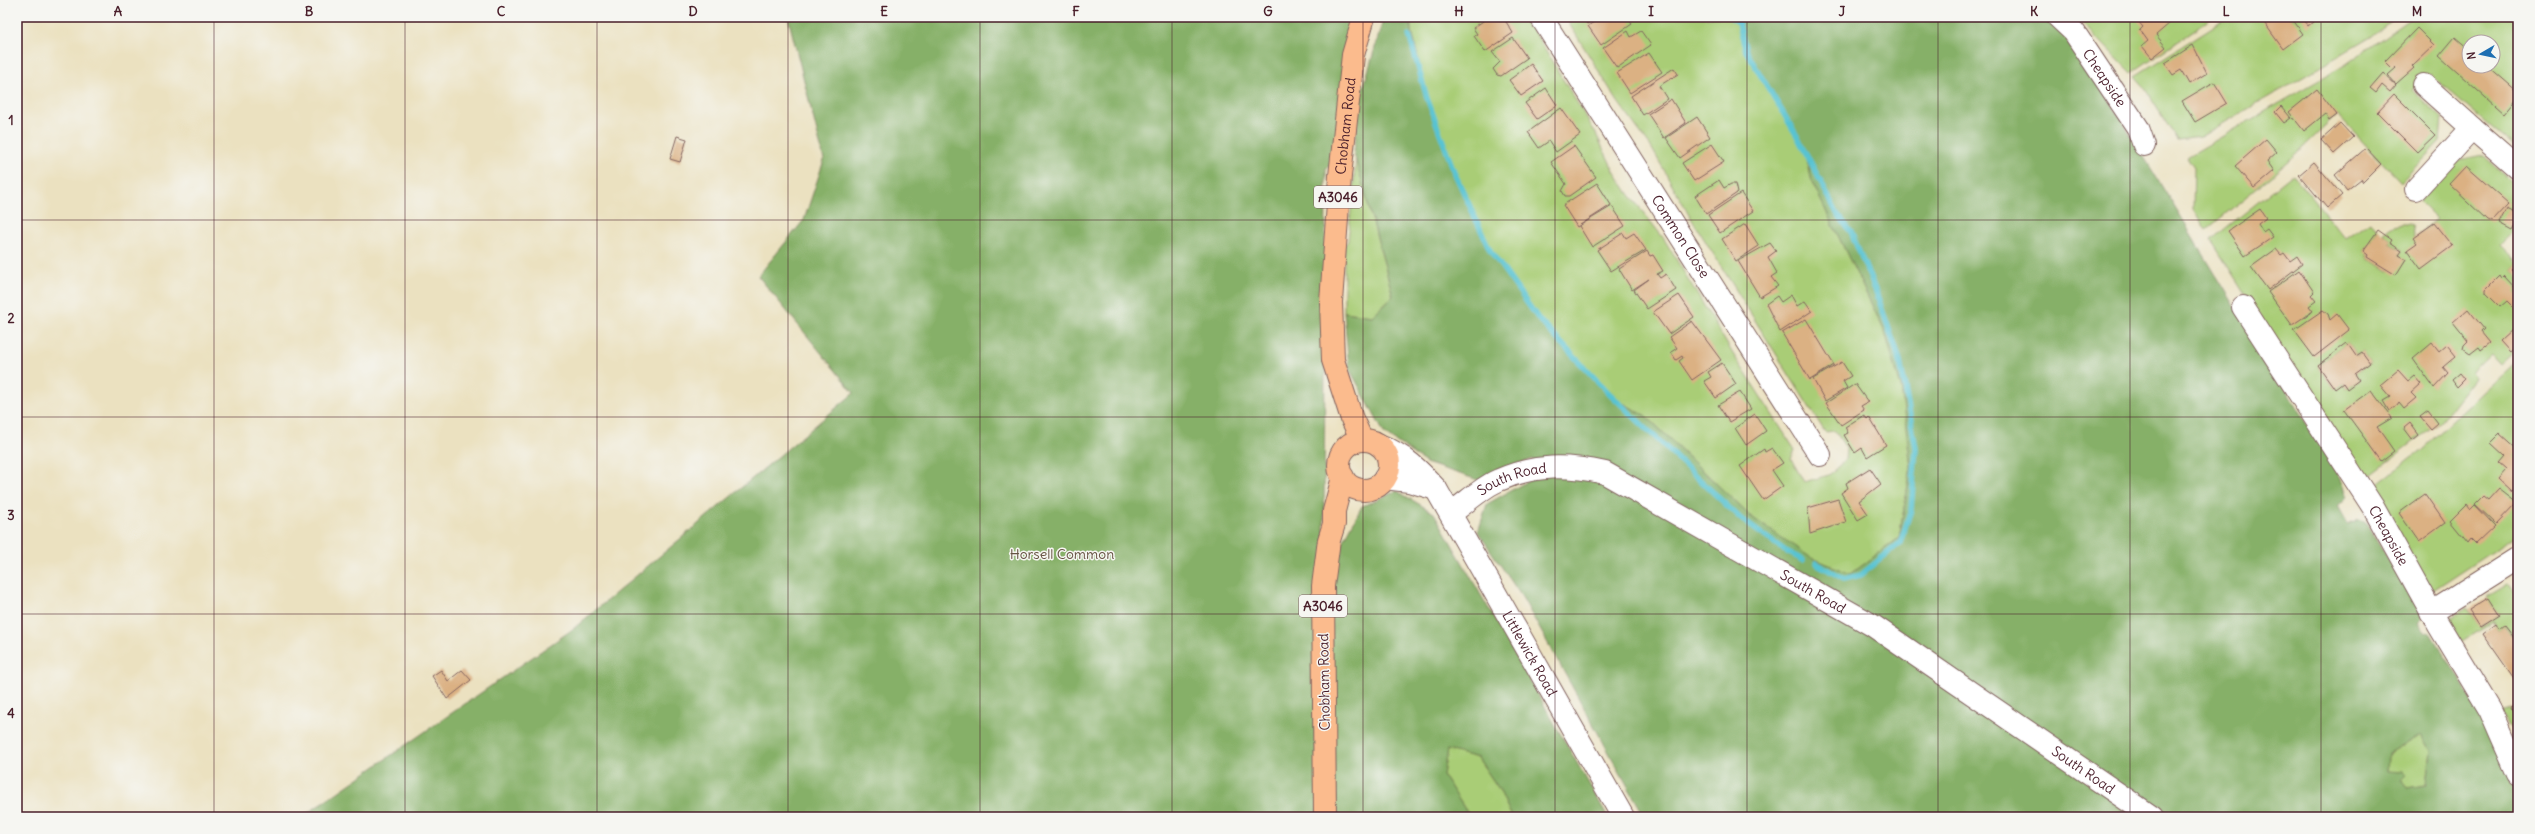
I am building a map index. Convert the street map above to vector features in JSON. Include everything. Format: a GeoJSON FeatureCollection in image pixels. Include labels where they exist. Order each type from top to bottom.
{"type":"FeatureCollection","features":[{"type":"Feature","properties":{"kind":"main road","name":"Chobham Road"},"geometry":{"type":"LineString","coordinates":[[1341,456],[1338,379],[1333,360],[1331,302],[1336,232],[1353,54],[1364,17]]}},
{"type":"Feature","properties":{"kind":"main road","name":"Chobham Road"},"geometry":{"type":"LineString","coordinates":[[1338,379],[1371,442]]}},
{"type":"Feature","properties":{"kind":"main road"},"geometry":{"type":"LineString","coordinates":[[1371,442],[1388,459],[1388,470],[1376,483],[1353,487],[1343,477],[1340,469],[1341,456],[1350,445],[1371,442]]}},
{"type":"Feature","properties":{"kind":"main road","name":"Chobham Road"},"geometry":{"type":"LineString","coordinates":[[1325,817],[1323,586],[1329,540],[1334,524],[1334,511],[1343,477]]}},
{"type":"Feature","properties":{"kind":"main road","name":"Chobham Road"},"geometry":{"type":"LineString","coordinates":[[1334,524],[1356,499],[1376,483]]}},
{"type":"Feature","properties":{"kind":"street","name":"Common Close"},"geometry":{"type":"LineString","coordinates":[[1541,17],[1820,455]]}},
{"type":"Feature","properties":{"kind":"street","name":"Cheapside"},"geometry":{"type":"LineString","coordinates":[[2058,17],[2074,32],[2138,128],[2144,145]]}},
{"type":"Feature","properties":{"kind":"street"},"geometry":{"type":"LineString","coordinates":[[2424,85],[2518,168]]}},
{"type":"Feature","properties":{"kind":"street"},"geometry":{"type":"LineString","coordinates":[[2416,189],[2472,128]]}},
{"type":"Feature","properties":{"kind":"street","name":"Cheapside"},"geometry":{"type":"LineString","coordinates":[[2243,307],[2372,507],[2431,613],[2490,710],[2518,774]]}},
{"type":"Feature","properties":{"kind":"street","name":"Littlewick Road"},"geometry":{"type":"LineString","coordinates":[[1371,442],[1391,450],[1417,468],[1436,489],[1623,817]]}},
{"type":"Feature","properties":{"kind":"street","name":"South Road"},"geometry":{"type":"LineString","coordinates":[[1451,513],[1498,480],[1518,473],[1548,467],[1574,466],[1605,473],[1872,625],[2152,817]]}},
{"type":"Feature","properties":{"kind":"street"},"geometry":{"type":"LineString","coordinates":[[1376,483],[1409,482],[1436,489]]}},
{"type":"Feature","properties":{"kind":"street"},"geometry":{"type":"LineString","coordinates":[[2431,613],[2518,558]]}},
{"type":"Feature","properties":{"kind":"green space","name":"Horsell Common"},"geometry":{"type":"Polygon","coordinates":[[[788,17],[1353,17],[1333,164],[1326,168],[1324,529],[1334,559],[1362,506],[1397,491],[1434,513],[1608,817],[1512,817],[1499,789],[1478,758],[1447,750],[1443,775],[1470,817],[302,817],[573,629],[854,393],[758,276],[804,220],[824,160],[788,17]]]}},
{"type":"Feature","properties":{"kind":"green space"},"geometry":{"type":"Polygon","coordinates":[[[1384,17],[1409,17],[1426,95],[1456,176],[1491,252],[1539,319],[1617,400],[1646,416],[1750,516],[1810,557],[1851,574],[1899,538],[1911,467],[1901,387],[1885,332],[1812,182],[1805,150],[1746,51],[1739,24],[1731,17],[2050,17],[2069,34],[2344,485],[2347,497],[2338,506],[2348,524],[2359,519],[2367,525],[2423,617],[2418,623],[2426,633],[2430,631],[2501,747],[2518,787],[2518,817],[1645,817],[1522,597],[1478,532],[1487,504],[1535,477],[1533,459],[1478,480],[1426,463],[1384,433],[1349,368],[1344,312],[1372,316],[1393,296],[1354,153],[1360,99],[1384,17]],[[2421,734],[2388,754],[2387,771],[2401,772],[2405,776],[2401,780],[2408,788],[2427,785],[2431,751],[2421,734]]]}},
{"type":"Feature","properties":{"kind":"green space"},"geometry":{"type":"Polygon","coordinates":[[[1409,17],[1525,17],[1595,132],[1614,171],[1630,195],[1664,239],[1733,354],[1795,450],[1791,459],[1804,482],[1829,475],[1845,460],[1846,448],[1835,431],[1825,432],[1694,223],[1651,147],[1618,102],[1565,17],[1731,17],[1739,24],[1746,51],[1805,150],[1812,182],[1885,332],[1901,387],[1911,467],[1899,538],[1851,574],[1804,555],[1750,516],[1646,416],[1617,400],[1539,319],[1491,252],[1456,176],[1426,95],[1409,17]]]}},
{"type":"Feature","properties":{"kind":"green space"},"geometry":{"type":"Polygon","coordinates":[[[2077,17],[2213,17],[2131,73],[2077,17]]]}},
{"type":"Feature","properties":{"kind":"green space"},"geometry":{"type":"Polygon","coordinates":[[[2228,17],[2395,17],[2371,37],[2200,137],[2177,140],[2142,84],[2135,76],[2228,17]]]}},
{"type":"Feature","properties":{"kind":"green space"},"geometry":{"type":"Polygon","coordinates":[[[2412,17],[2518,17],[2518,150],[2430,74],[2413,90],[2442,118],[2440,141],[2401,182],[2337,115],[2289,161],[2206,230],[2193,209],[2194,167],[2187,157],[2345,65],[2412,17]]]}},
{"type":"Feature","properties":{"kind":"green space"},"geometry":{"type":"Polygon","coordinates":[[[2483,155],[2518,187],[2518,227],[2500,245],[2518,263],[2511,270],[2518,277],[2518,348],[2501,364],[2491,353],[2471,372],[2475,377],[2440,422],[2363,480],[2211,240],[2293,174],[2345,238],[2370,221],[2378,230],[2363,251],[2368,255],[2367,257],[2388,271],[2406,260],[2399,255],[2402,250],[2390,243],[2392,240],[2384,234],[2393,226],[2408,224],[2412,225],[2415,237],[2437,219],[2420,202],[2458,160],[2483,155]],[[2347,343],[2318,365],[2335,389],[2343,383],[2347,389],[2359,380],[2355,374],[2370,363],[2362,352],[2356,356],[2347,343]]]}},
{"type":"Feature","properties":{"kind":"green space"},"geometry":{"type":"Polygon","coordinates":[[[1356,160],[1393,296],[1372,316],[1344,312],[1344,246],[1348,241],[1356,160]]]}},
{"type":"Feature","properties":{"kind":"green space"},"geometry":{"type":"Polygon","coordinates":[[[2518,360],[2518,535],[2430,593],[2370,490],[2421,450],[2518,360]]]}},
{"type":"Feature","properties":{"kind":"green space"},"geometry":{"type":"Polygon","coordinates":[[[2508,584],[2518,599],[2518,635],[2514,638],[2505,625],[2498,630],[2493,622],[2461,642],[2449,620],[2467,609],[2481,627],[2499,615],[2487,597],[2508,584]]]}},
{"type":"Feature","properties":{"kind":"green space"},"geometry":{"type":"Polygon","coordinates":[[[2511,709],[2518,724],[2518,742],[2501,712],[2511,709]]]}},
{"type":"Feature","properties":{"kind":"green space"},"geometry":{"type":"Polygon","coordinates":[[[2421,734],[2431,751],[2427,785],[2408,788],[2401,780],[2387,771],[2388,754],[2421,734]]]}},
{"type":"Feature","properties":{"kind":"green space"},"geometry":{"type":"Polygon","coordinates":[[[1447,749],[1478,758],[1499,789],[1512,817],[1470,817],[1443,775],[1447,749]]]}},
{"type":"Feature","properties":{"kind":"building"},"geometry":{"type":"Polygon","coordinates":[[[1473,17],[1484,17],[1477,22],[1473,17]]]}},
{"type":"Feature","properties":{"kind":"building"},"geometry":{"type":"Polygon","coordinates":[[[1489,17],[1503,17],[1513,33],[1485,52],[1474,36],[1477,34],[1473,28],[1489,17]]]}},
{"type":"Feature","properties":{"kind":"building"},"geometry":{"type":"Polygon","coordinates":[[[1582,17],[1597,17],[1587,24],[1582,17]]]}},
{"type":"Feature","properties":{"kind":"building"},"geometry":{"type":"Polygon","coordinates":[[[1601,17],[1627,17],[1632,24],[1601,45],[1588,26],[1601,17]]]}},
{"type":"Feature","properties":{"kind":"building"},"geometry":{"type":"Polygon","coordinates":[[[2140,17],[2177,17],[2156,35],[2166,47],[2152,58],[2142,46],[2148,41],[2140,30],[2143,27],[2137,20],[2140,17]]]}},
{"type":"Feature","properties":{"kind":"building"},"geometry":{"type":"Polygon","coordinates":[[[2260,17],[2291,17],[2303,34],[2283,49],[2260,17]]]}},
{"type":"Feature","properties":{"kind":"building"},"geometry":{"type":"Polygon","coordinates":[[[2304,17],[2319,17],[2308,26],[2302,19],[2304,17]]]}},
{"type":"Feature","properties":{"kind":"building"},"geometry":{"type":"Polygon","coordinates":[[[2417,28],[2434,45],[2412,66],[2414,68],[2396,84],[2388,75],[2396,68],[2394,66],[2392,68],[2385,61],[2417,28]]]}},
{"type":"Feature","properties":{"kind":"building"},"geometry":{"type":"Polygon","coordinates":[[[1628,31],[1631,37],[1641,31],[1651,45],[1617,68],[1603,48],[1628,31]]]}},
{"type":"Feature","properties":{"kind":"building"},"geometry":{"type":"Polygon","coordinates":[[[2455,37],[2461,42],[2461,74],[2497,74],[2518,92],[2518,97],[2504,114],[2439,56],[2455,37]]]}},
{"type":"Feature","properties":{"kind":"building"},"geometry":{"type":"Polygon","coordinates":[[[1513,38],[1527,58],[1501,76],[1497,75],[1493,69],[1500,62],[1492,52],[1513,38]]]}},
{"type":"Feature","properties":{"kind":"building"},"geometry":{"type":"Polygon","coordinates":[[[2193,45],[2207,73],[2189,84],[2181,70],[2173,75],[2165,63],[2193,45]]]}},
{"type":"Feature","properties":{"kind":"building"},"geometry":{"type":"Polygon","coordinates":[[[1649,53],[1662,72],[1630,93],[1617,73],[1649,53]]]}},
{"type":"Feature","properties":{"kind":"building"},"geometry":{"type":"Polygon","coordinates":[[[1531,64],[1543,81],[1521,96],[1509,80],[1531,64]]]}},
{"type":"Feature","properties":{"kind":"building"},"geometry":{"type":"Polygon","coordinates":[[[1674,68],[1678,74],[1659,86],[1667,99],[1643,115],[1631,96],[1674,68]]]}},
{"type":"Feature","properties":{"kind":"building"},"geometry":{"type":"Polygon","coordinates":[[[2383,73],[2396,85],[2390,92],[2382,85],[2376,93],[2370,88],[2383,73]]]}},
{"type":"Feature","properties":{"kind":"building"},"geometry":{"type":"Polygon","coordinates":[[[2214,82],[2227,103],[2195,122],[2182,101],[2214,82]]]}},
{"type":"Feature","properties":{"kind":"building"},"geometry":{"type":"Polygon","coordinates":[[[1546,88],[1557,105],[1537,119],[1525,103],[1546,88]]]}},
{"type":"Feature","properties":{"kind":"building"},"geometry":{"type":"Polygon","coordinates":[[[2317,89],[2337,115],[2329,121],[2325,114],[2304,131],[2289,112],[2317,89]]]}},
{"type":"Feature","properties":{"kind":"building"},"geometry":{"type":"Polygon","coordinates":[[[2394,94],[2435,135],[2417,152],[2377,112],[2394,94]]]}},
{"type":"Feature","properties":{"kind":"building"},"geometry":{"type":"Polygon","coordinates":[[[1671,99],[1686,123],[1664,138],[1648,114],[1671,99]]]}},
{"type":"Feature","properties":{"kind":"building"},"geometry":{"type":"Polygon","coordinates":[[[2281,106],[2291,118],[2284,123],[2275,112],[2281,106]]]}},
{"type":"Feature","properties":{"kind":"building"},"geometry":{"type":"Polygon","coordinates":[[[1561,108],[1580,135],[1556,152],[1549,141],[1539,148],[1528,132],[1561,108]]]}},
{"type":"Feature","properties":{"kind":"building"},"geometry":{"type":"Polygon","coordinates":[[[1697,117],[1710,137],[1680,158],[1666,138],[1697,117]]]}},
{"type":"Feature","properties":{"kind":"building"},"geometry":{"type":"Polygon","coordinates":[[[2340,123],[2353,137],[2334,154],[2321,140],[2340,123]]]}},
{"type":"Feature","properties":{"kind":"building"},"geometry":{"type":"Polygon","coordinates":[[[677,136],[687,139],[680,162],[670,159],[677,136]]]}},
{"type":"Feature","properties":{"kind":"building"},"geometry":{"type":"Polygon","coordinates":[[[2266,139],[2277,152],[2267,161],[2274,171],[2254,188],[2235,166],[2266,139]]]}},
{"type":"Feature","properties":{"kind":"building"},"geometry":{"type":"Polygon","coordinates":[[[1712,144],[1724,162],[1694,181],[1682,163],[1712,144]]]}},
{"type":"Feature","properties":{"kind":"building"},"geometry":{"type":"Polygon","coordinates":[[[1574,146],[1596,177],[1569,196],[1565,196],[1562,191],[1566,184],[1551,162],[1574,146]]]}},
{"type":"Feature","properties":{"kind":"building"},"geometry":{"type":"Polygon","coordinates":[[[2366,148],[2381,164],[2363,182],[2361,179],[2347,190],[2335,175],[2366,148]]]}},
{"type":"Feature","properties":{"kind":"building"},"geometry":{"type":"Polygon","coordinates":[[[2314,162],[2342,195],[2327,208],[2299,175],[2314,162]]]}},
{"type":"Feature","properties":{"kind":"building"},"geometry":{"type":"Polygon","coordinates":[[[2466,166],[2509,204],[2492,222],[2487,220],[2449,184],[2466,166]]]}},
{"type":"Feature","properties":{"kind":"building"},"geometry":{"type":"Polygon","coordinates":[[[1719,180],[1724,188],[1731,184],[1735,184],[1737,193],[1706,214],[1695,196],[1719,180]]]}},
{"type":"Feature","properties":{"kind":"building"},"geometry":{"type":"Polygon","coordinates":[[[1597,183],[1611,205],[1577,227],[1563,205],[1597,183]]]}},
{"type":"Feature","properties":{"kind":"building"},"geometry":{"type":"Polygon","coordinates":[[[1741,193],[1753,211],[1720,233],[1708,215],[1741,193]]]}},
{"type":"Feature","properties":{"kind":"building"},"geometry":{"type":"Polygon","coordinates":[[[1612,206],[1625,226],[1592,247],[1579,226],[1612,206]]]}},
{"type":"Feature","properties":{"kind":"building"},"geometry":{"type":"Polygon","coordinates":[[[2508,208],[2518,213],[2518,221],[2513,230],[2500,223],[2508,208]]]}},
{"type":"Feature","properties":{"kind":"building"},"geometry":{"type":"Polygon","coordinates":[[[2260,209],[2266,218],[2258,224],[2263,232],[2267,229],[2273,237],[2245,256],[2228,231],[2260,209]]]}},
{"type":"Feature","properties":{"kind":"building"},"geometry":{"type":"Polygon","coordinates":[[[2434,223],[2452,246],[2421,269],[2407,250],[2417,243],[2413,238],[2434,223]]]}},
{"type":"Feature","properties":{"kind":"building"},"geometry":{"type":"Polygon","coordinates":[[[1745,224],[1759,246],[1736,261],[1722,239],[1745,224]]]}},
{"type":"Feature","properties":{"kind":"building"},"geometry":{"type":"Polygon","coordinates":[[[2378,230],[2392,240],[2390,243],[2402,251],[2399,255],[2406,259],[2396,275],[2367,257],[2368,255],[2363,251],[2378,230]]]}},
{"type":"Feature","properties":{"kind":"building"},"geometry":{"type":"Polygon","coordinates":[[[1623,233],[1626,238],[1634,233],[1646,250],[1611,271],[1597,250],[1623,233]]]}},
{"type":"Feature","properties":{"kind":"building"},"geometry":{"type":"Polygon","coordinates":[[[1770,243],[1776,251],[1768,257],[1777,273],[1771,277],[1778,286],[1760,297],[1738,261],[1770,243]]]}},
{"type":"Feature","properties":{"kind":"building"},"geometry":{"type":"Polygon","coordinates":[[[2276,249],[2281,255],[2284,253],[2290,261],[2297,256],[2302,264],[2268,290],[2251,267],[2276,249]]]}},
{"type":"Feature","properties":{"kind":"building"},"geometry":{"type":"Polygon","coordinates":[[[1647,251],[1650,256],[1653,255],[1663,271],[1657,274],[1660,278],[1666,274],[1676,290],[1647,309],[1634,290],[1649,279],[1632,290],[1619,269],[1647,251]]]}},
{"type":"Feature","properties":{"kind":"building"},"geometry":{"type":"Polygon","coordinates":[[[2518,263],[2518,277],[2511,270],[2518,263]]]}},
{"type":"Feature","properties":{"kind":"building"},"geometry":{"type":"Polygon","coordinates":[[[2299,270],[2314,292],[2311,295],[2316,301],[2309,306],[2313,311],[2292,325],[2268,292],[2299,270]]]}},
{"type":"Feature","properties":{"kind":"building"},"geometry":{"type":"Polygon","coordinates":[[[2499,276],[2501,279],[2504,276],[2517,290],[2515,292],[2518,295],[2518,312],[2507,301],[2500,307],[2486,293],[2486,289],[2499,276]]]}},
{"type":"Feature","properties":{"kind":"building"},"geometry":{"type":"Polygon","coordinates":[[[1679,295],[1694,317],[1669,334],[1653,312],[1679,295]]]}},
{"type":"Feature","properties":{"kind":"building"},"geometry":{"type":"Polygon","coordinates":[[[1791,295],[1797,306],[1805,301],[1812,311],[1780,332],[1766,304],[1777,296],[1781,302],[1791,295]]]}},
{"type":"Feature","properties":{"kind":"building"},"geometry":{"type":"Polygon","coordinates":[[[2468,309],[2484,329],[2481,332],[2490,343],[2481,350],[2479,347],[2470,354],[2463,349],[2464,345],[2468,341],[2453,322],[2468,309]]]}},
{"type":"Feature","properties":{"kind":"building"},"geometry":{"type":"Polygon","coordinates":[[[2323,310],[2328,314],[2330,320],[2337,314],[2349,330],[2314,357],[2294,330],[2323,310]]]}},
{"type":"Feature","properties":{"kind":"building"},"geometry":{"type":"Polygon","coordinates":[[[1806,319],[1834,365],[1810,380],[1782,333],[1806,319]]]}},
{"type":"Feature","properties":{"kind":"building"},"geometry":{"type":"Polygon","coordinates":[[[1692,321],[1721,360],[1692,380],[1679,361],[1683,358],[1682,356],[1676,360],[1671,352],[1677,348],[1669,337],[1692,321]]]}},
{"type":"Feature","properties":{"kind":"building"},"geometry":{"type":"Polygon","coordinates":[[[2512,330],[2518,336],[2518,345],[2510,352],[2500,341],[2512,330]]]}},
{"type":"Feature","properties":{"kind":"building"},"geometry":{"type":"Polygon","coordinates":[[[2347,343],[2356,356],[2362,352],[2370,363],[2355,374],[2359,380],[2347,389],[2343,383],[2335,389],[2318,365],[2347,343]]]}},
{"type":"Feature","properties":{"kind":"building"},"geometry":{"type":"Polygon","coordinates":[[[2432,343],[2439,352],[2447,345],[2456,356],[2443,367],[2448,373],[2434,388],[2413,359],[2432,343]]]}},
{"type":"Feature","properties":{"kind":"building"},"geometry":{"type":"Polygon","coordinates":[[[1842,362],[1851,376],[1843,381],[1847,388],[1825,401],[1813,379],[1842,362]]]}},
{"type":"Feature","properties":{"kind":"building"},"geometry":{"type":"Polygon","coordinates":[[[1722,363],[1736,384],[1716,398],[1704,381],[1711,377],[1708,372],[1722,363]]]}},
{"type":"Feature","properties":{"kind":"building"},"geometry":{"type":"Polygon","coordinates":[[[2398,370],[2408,381],[2414,376],[2421,384],[2411,393],[2416,398],[2404,408],[2399,402],[2389,411],[2383,401],[2390,397],[2380,385],[2398,370]]]}},
{"type":"Feature","properties":{"kind":"building"},"geometry":{"type":"Polygon","coordinates":[[[2460,373],[2465,379],[2457,387],[2452,380],[2460,373]]]}},
{"type":"Feature","properties":{"kind":"building"},"geometry":{"type":"Polygon","coordinates":[[[1855,384],[1868,402],[1861,406],[1864,410],[1841,425],[1826,403],[1855,384]]]}},
{"type":"Feature","properties":{"kind":"building"},"geometry":{"type":"Polygon","coordinates":[[[2371,390],[2392,418],[2377,427],[2394,451],[2381,461],[2344,410],[2371,390]]]}},
{"type":"Feature","properties":{"kind":"building"},"geometry":{"type":"Polygon","coordinates":[[[1740,392],[1751,409],[1729,422],[1718,405],[1740,392]]]}},
{"type":"Feature","properties":{"kind":"building"},"geometry":{"type":"Polygon","coordinates":[[[2428,410],[2438,423],[2431,429],[2420,416],[2428,410]]]}},
{"type":"Feature","properties":{"kind":"building"},"geometry":{"type":"Polygon","coordinates":[[[1755,414],[1766,431],[1746,445],[1735,428],[1755,414]]]}},
{"type":"Feature","properties":{"kind":"building"},"geometry":{"type":"Polygon","coordinates":[[[1864,415],[1867,419],[1869,417],[1886,445],[1867,457],[1862,448],[1855,453],[1844,435],[1848,433],[1845,427],[1864,415]]]}},
{"type":"Feature","properties":{"kind":"building"},"geometry":{"type":"Polygon","coordinates":[[[2410,423],[2419,435],[2413,440],[2404,428],[2410,423]]]}},
{"type":"Feature","properties":{"kind":"building"},"geometry":{"type":"Polygon","coordinates":[[[2500,434],[2518,450],[2514,457],[2518,461],[2518,487],[2513,492],[2499,479],[2507,470],[2499,463],[2505,456],[2491,443],[2500,434]]]}},
{"type":"Feature","properties":{"kind":"building"},"geometry":{"type":"Polygon","coordinates":[[[1772,448],[1783,463],[1772,470],[1783,486],[1763,500],[1740,466],[1764,449],[1765,452],[1772,448]]]}},
{"type":"Feature","properties":{"kind":"building"},"geometry":{"type":"Polygon","coordinates":[[[1870,468],[1881,484],[1859,501],[1868,514],[1858,520],[1841,493],[1848,488],[1846,483],[1870,468]]]}},
{"type":"Feature","properties":{"kind":"building"},"geometry":{"type":"Polygon","coordinates":[[[2499,488],[2517,502],[2496,524],[2475,504],[2483,496],[2488,500],[2499,488]]]}},
{"type":"Feature","properties":{"kind":"building"},"geometry":{"type":"Polygon","coordinates":[[[2425,494],[2445,523],[2419,542],[2399,513],[2425,494]]]}},
{"type":"Feature","properties":{"kind":"building"},"geometry":{"type":"Polygon","coordinates":[[[1838,499],[1846,522],[1810,534],[1808,508],[1838,499]]]}},
{"type":"Feature","properties":{"kind":"building"},"geometry":{"type":"Polygon","coordinates":[[[2466,505],[2470,510],[2475,505],[2495,526],[2476,544],[2471,539],[2468,543],[2450,521],[2466,505]]]}},
{"type":"Feature","properties":{"kind":"building"},"geometry":{"type":"Polygon","coordinates":[[[2488,598],[2499,615],[2480,627],[2469,610],[2488,598]]]}},
{"type":"Feature","properties":{"kind":"building"},"geometry":{"type":"Polygon","coordinates":[[[2495,625],[2498,630],[2504,625],[2514,638],[2518,635],[2518,684],[2483,634],[2495,625]]]}},
{"type":"Feature","properties":{"kind":"building"},"geometry":{"type":"Polygon","coordinates":[[[441,670],[448,681],[462,670],[471,680],[447,699],[432,676],[441,670]]]}},
{"type":"Feature","properties":{"kind":"building"},"geometry":{"type":"Polygon","coordinates":[[[2518,706],[2518,725],[2511,709],[2518,706]]]}},
{"type":"Feature","properties":{"kind":"waterway"},"geometry":{"type":"LineString","coordinates":[[1731,17],[1739,24],[1746,51],[1797,136],[1838,215],[1851,232],[1876,292],[1900,361],[1916,448],[1911,510],[1900,543],[1861,575],[1844,579],[1816,563]]}},
{"type":"Feature","properties":{"kind":"waterway"},"geometry":{"type":"LineString","coordinates":[[1409,35],[1427,98],[1455,174],[1491,252],[1540,321],[1608,392],[1741,519],[1787,552],[1803,560]]}}]}
